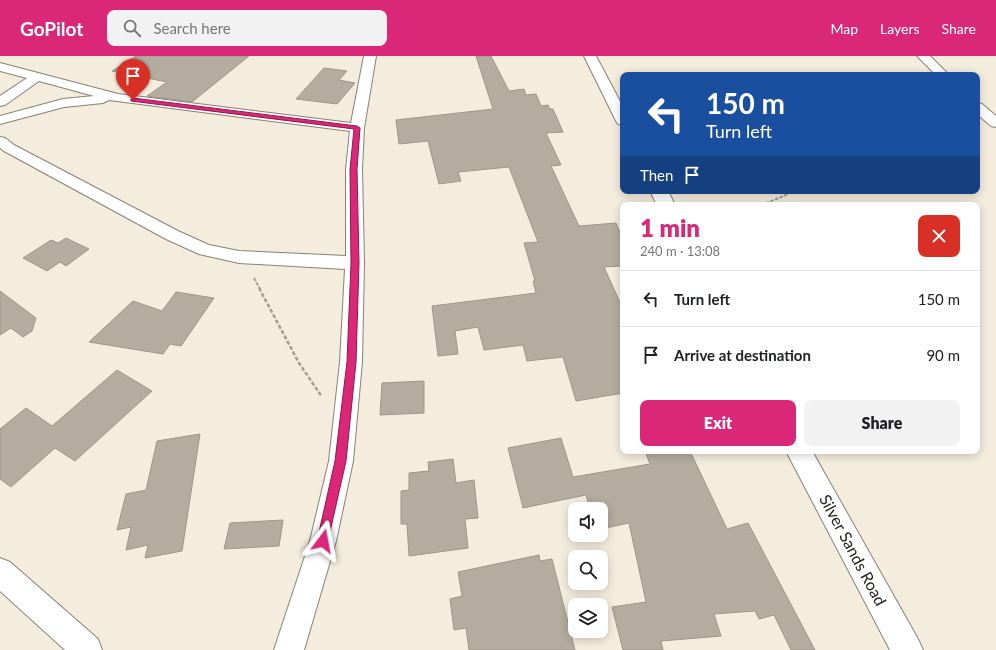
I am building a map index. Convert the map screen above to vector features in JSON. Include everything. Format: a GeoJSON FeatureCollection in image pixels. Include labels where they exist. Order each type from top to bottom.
{"type":"FeatureCollection","features":[{"type":"Feature","properties":{"kind":"street"},"geometry":{"type":"LineString","coordinates":[[289,650],[323,541],[341,461],[351,362],[355,263],[354,169],[357,128],[370,56]]}},
{"type":"Feature","properties":{"kind":"street"},"geometry":{"type":"LineString","coordinates":[[590,56],[620,115]]}},
{"type":"Feature","properties":{"kind":"street"},"geometry":{"type":"LineString","coordinates":[[923,56],[940,72]]}},
{"type":"Feature","properties":{"kind":"street"},"geometry":{"type":"LineString","coordinates":[[0,67],[118,98],[357,128]]}},
{"type":"Feature","properties":{"kind":"street"},"geometry":{"type":"LineString","coordinates":[[0,102],[38,76]]}},
{"type":"Feature","properties":{"kind":"street"},"geometry":{"type":"LineString","coordinates":[[0,120],[63,103],[118,98]]}},
{"type":"Feature","properties":{"kind":"street"},"geometry":{"type":"LineString","coordinates":[[980,110],[996,123]]}},
{"type":"Feature","properties":{"kind":"street"},"geometry":{"type":"LineString","coordinates":[[0,141],[9,148],[172,235],[205,250],[239,257],[355,263]]}},
{"type":"Feature","properties":{"kind":"street","name":"Silver Sands Road"},"geometry":{"type":"LineString","coordinates":[[801,454],[907,650]]}},
{"type":"Feature","properties":{"kind":"street"},"geometry":{"type":"LineString","coordinates":[[0,572],[87,650]]}},
{"type":"Feature","properties":{"kind":"path"},"geometry":{"type":"LineString","coordinates":[[769,202],[787,194]]}},
{"type":"Feature","properties":{"kind":"path"},"geometry":{"type":"LineString","coordinates":[[239,257],[255,280],[299,363],[320,394],[345,426]]}},
{"type":"Feature","properties":{"kind":"building"},"geometry":{"type":"Polygon","coordinates":[[[136,56],[249,56],[192,102],[147,96],[167,82],[112,71],[136,56]]]}},
{"type":"Feature","properties":{"kind":"building"},"geometry":{"type":"Polygon","coordinates":[[[476,56],[491,56],[509,91],[524,89],[526,95],[536,94],[541,106],[548,105],[550,109],[553,109],[563,132],[546,133],[561,165],[551,166],[579,226],[616,223],[620,233],[620,266],[604,267],[620,302],[620,394],[576,401],[563,357],[527,361],[523,345],[484,350],[478,327],[455,331],[458,354],[438,356],[432,306],[536,293],[533,281],[535,281],[524,243],[538,242],[509,167],[458,172],[461,181],[439,184],[428,141],[399,144],[396,120],[493,109],[476,56]]]}},
{"type":"Feature","properties":{"kind":"building"},"geometry":{"type":"Polygon","coordinates":[[[324,68],[347,71],[339,80],[355,83],[337,104],[296,99],[324,68]]]}},
{"type":"Feature","properties":{"kind":"building"},"geometry":{"type":"Polygon","coordinates":[[[66,238],[89,249],[66,266],[60,262],[47,271],[23,258],[51,240],[58,243],[66,238]]]}},
{"type":"Feature","properties":{"kind":"building"},"geometry":{"type":"Polygon","coordinates":[[[0,291],[36,318],[32,331],[23,337],[11,328],[0,335],[0,291]]]}},
{"type":"Feature","properties":{"kind":"building"},"geometry":{"type":"Polygon","coordinates":[[[176,292],[214,298],[181,346],[170,344],[163,354],[89,342],[133,301],[162,311],[176,292]]]}},
{"type":"Feature","properties":{"kind":"building"},"geometry":{"type":"Polygon","coordinates":[[[117,370],[152,391],[75,461],[55,448],[11,487],[0,479],[0,429],[26,408],[52,426],[117,370]]]}},
{"type":"Feature","properties":{"kind":"building"},"geometry":{"type":"Polygon","coordinates":[[[424,381],[424,413],[380,415],[382,383],[424,381]]]}},
{"type":"Feature","properties":{"kind":"building"},"geometry":{"type":"Polygon","coordinates":[[[200,434],[182,551],[145,558],[148,545],[126,550],[131,527],[117,530],[126,494],[146,490],[157,441],[200,434]]]}},
{"type":"Feature","properties":{"kind":"building"},"geometry":{"type":"Polygon","coordinates":[[[561,438],[573,477],[650,464],[646,454],[691,454],[727,529],[748,523],[815,650],[791,650],[774,615],[759,619],[755,611],[714,614],[721,636],[661,641],[663,650],[623,650],[612,607],[646,602],[629,523],[608,528],[608,502],[588,502],[586,495],[523,508],[508,448],[561,438]]]}},
{"type":"Feature","properties":{"kind":"building"},"geometry":{"type":"Polygon","coordinates":[[[453,459],[456,483],[474,480],[478,518],[465,519],[468,548],[409,556],[407,524],[401,524],[401,491],[409,490],[409,473],[429,471],[428,462],[453,459]]]}},
{"type":"Feature","properties":{"kind":"building"},"geometry":{"type":"Polygon","coordinates":[[[283,520],[279,546],[224,549],[230,523],[283,520]]]}},
{"type":"Feature","properties":{"kind":"building"},"geometry":{"type":"Polygon","coordinates":[[[539,555],[540,561],[552,559],[568,622],[568,638],[572,638],[575,650],[469,650],[466,628],[454,630],[450,599],[462,596],[458,572],[539,555]]]}},
{"type":"Feature","properties":{"kind":"route"},"geometry":{"type":"LineString","coordinates":[[133,100],[357,128],[354,169],[355,263],[351,362],[341,461],[323,541]]}}]}
